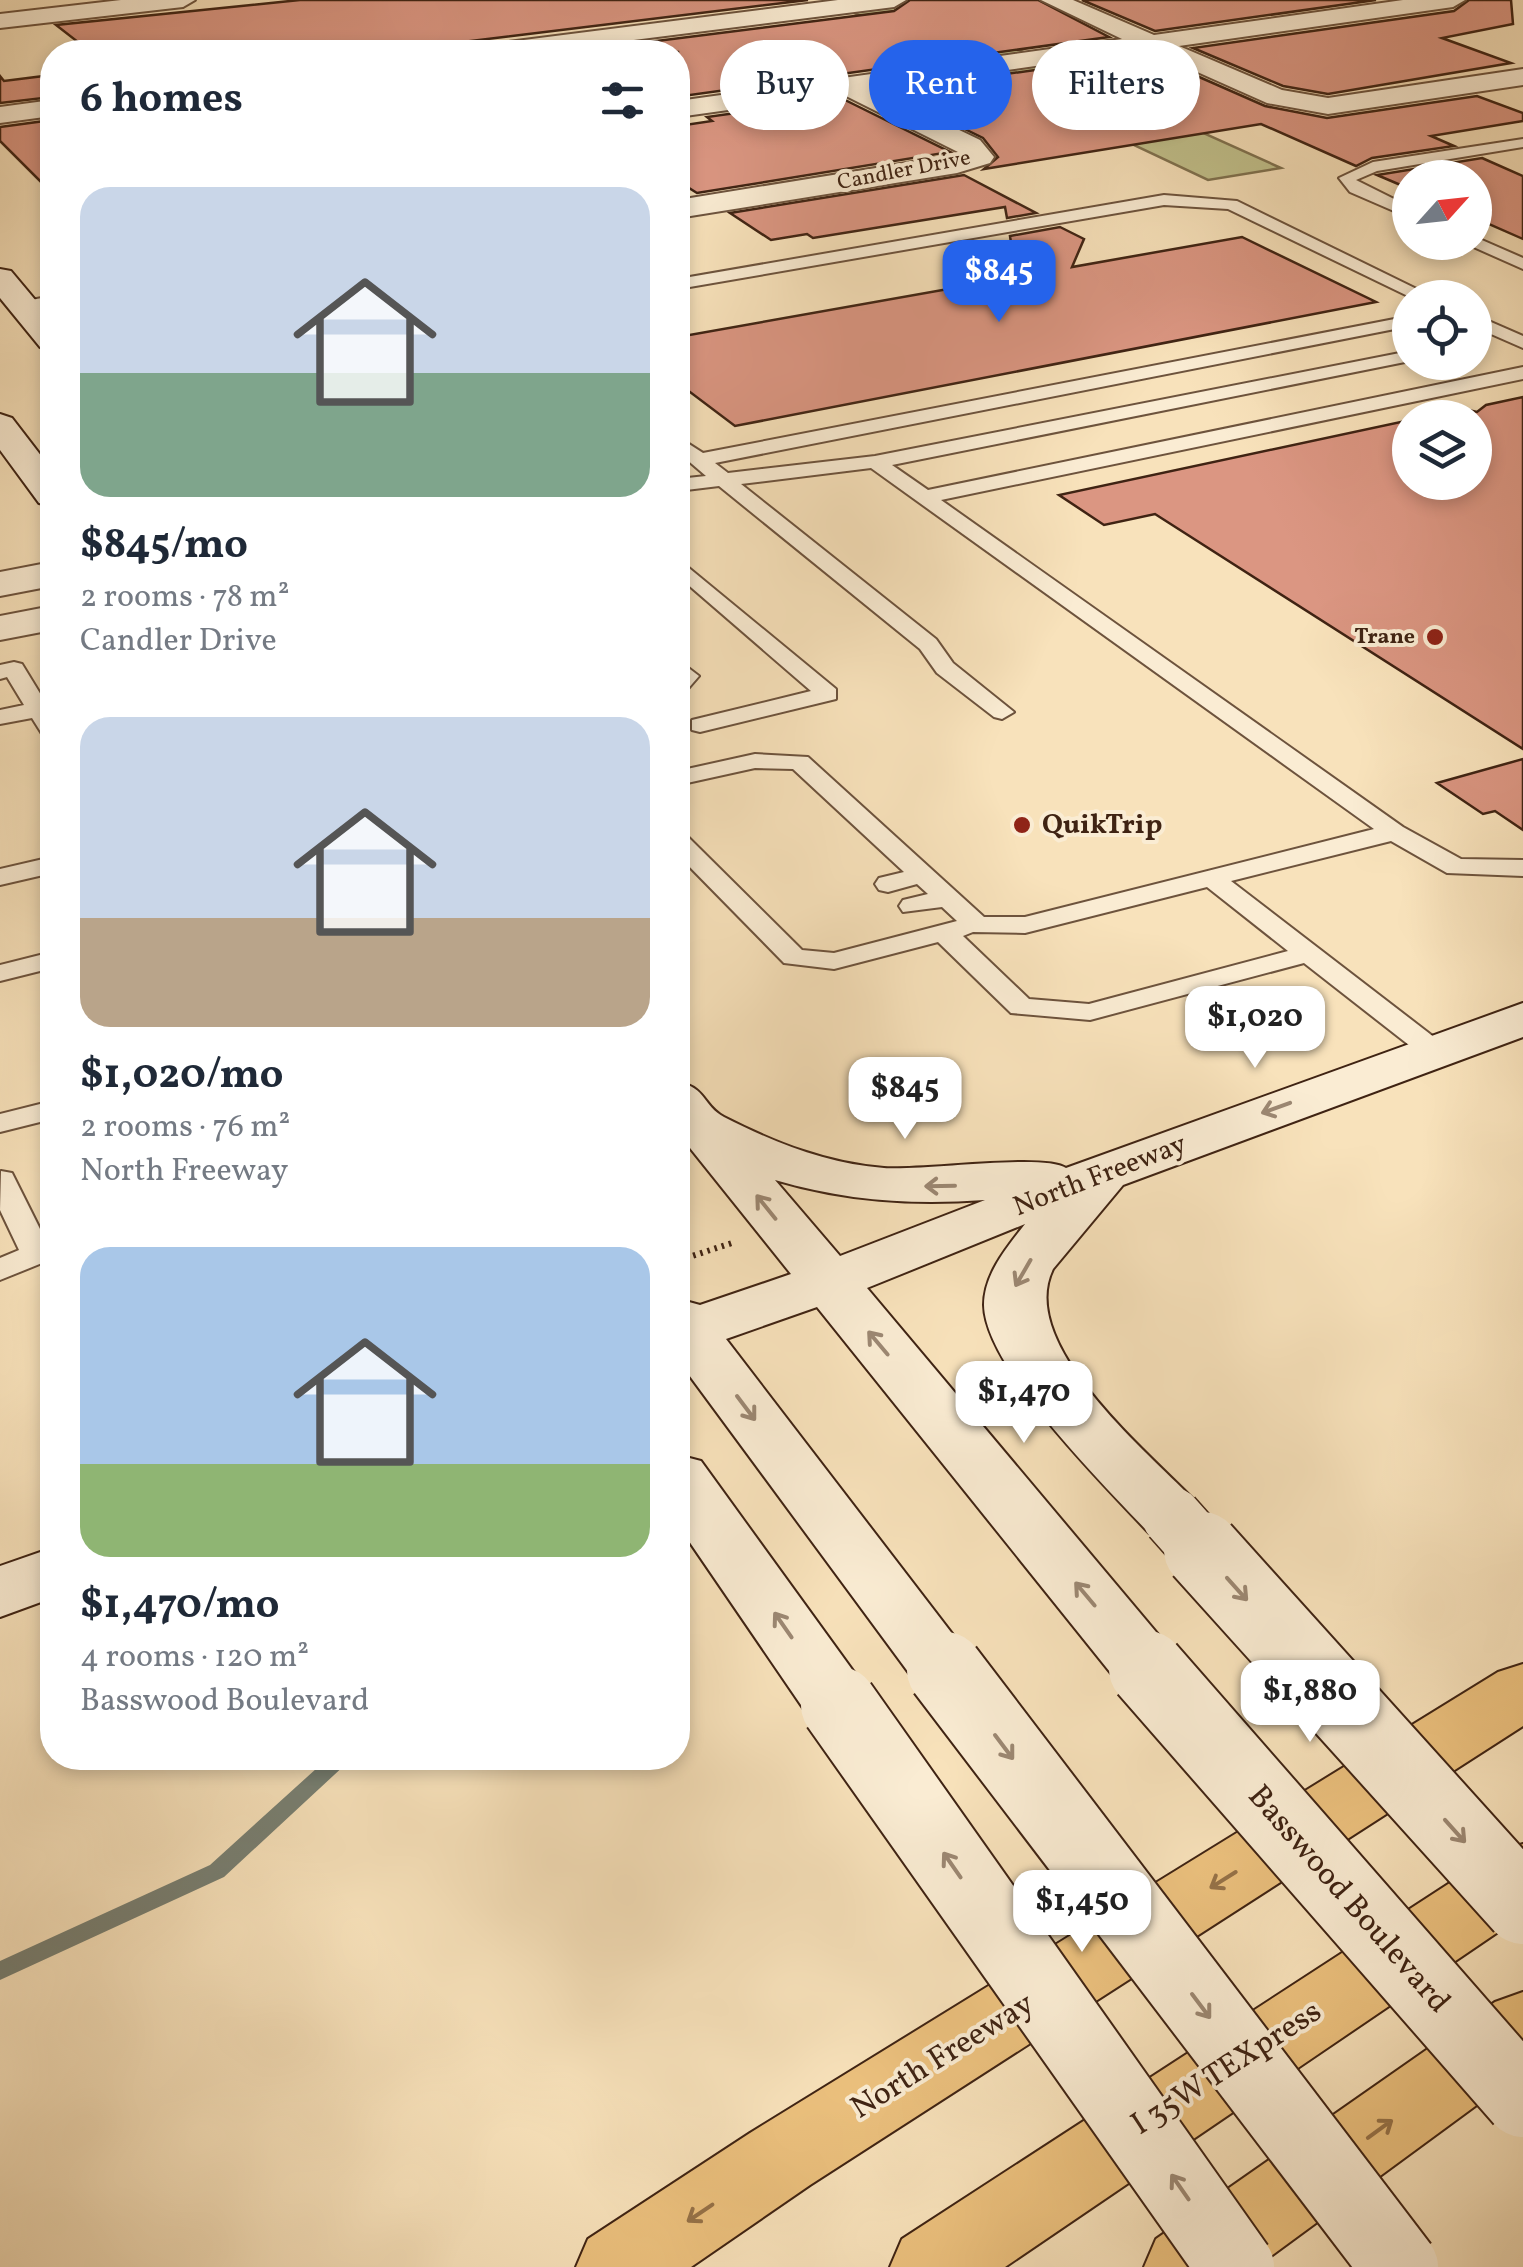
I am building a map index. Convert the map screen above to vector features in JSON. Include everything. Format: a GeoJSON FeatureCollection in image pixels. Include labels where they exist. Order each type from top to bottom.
{"type":"FeatureCollection","features":[{"type":"Feature","properties":{"kind":"highway","name":"North Freeway"},"geometry":{"type":"LineString","coordinates":[[619,2267],[780,2159],[1523,1691]]}},
{"type":"Feature","properties":{"kind":"highway","name":"I 35W TEXpress"},"geometry":{"type":"LineString","coordinates":[[933,2267],[1523,1875]]}},
{"type":"Feature","properties":{"kind":"highway"},"geometry":{"type":"LineString","coordinates":[[1187,2267],[1523,2026]]}},
{"type":"Feature","properties":{"kind":"street"},"geometry":{"type":"LineString","coordinates":[[0,21],[183,0]]}},
{"type":"Feature","properties":{"kind":"street"},"geometry":{"type":"LineString","coordinates":[[579,40],[894,0]]}},
{"type":"Feature","properties":{"kind":"street"},"geometry":{"type":"LineString","coordinates":[[1052,0],[1143,40]]}},
{"type":"Feature","properties":{"kind":"street"},"geometry":{"type":"LineString","coordinates":[[1171,40],[1453,0]]}},
{"type":"Feature","properties":{"kind":"street"},"geometry":{"type":"LineString","coordinates":[[849,86],[1032,60]]}},
{"type":"Feature","properties":{"kind":"street"},"geometry":{"type":"LineString","coordinates":[[1200,63],[1306,105],[1328,106],[1523,77]]}},
{"type":"Feature","properties":{"kind":"street","name":"Candler Drive"},"geometry":{"type":"LineString","coordinates":[[690,207],[957,165],[980,158],[970,146],[849,87]]}},
{"type":"Feature","properties":{"kind":"street"},"geometry":{"type":"LineString","coordinates":[[690,108],[720,104]]}},
{"type":"Feature","properties":{"kind":"street"},"geometry":{"type":"LineString","coordinates":[[0,115],[40,110]]}},
{"type":"Feature","properties":{"kind":"street"},"geometry":{"type":"LineString","coordinates":[[0,278],[40,308]]}},
{"type":"Feature","properties":{"kind":"street"},"geometry":{"type":"LineString","coordinates":[[0,426],[40,479]]}},
{"type":"Feature","properties":{"kind":"street"},"geometry":{"type":"LineString","coordinates":[[0,584],[40,576]]}},
{"type":"Feature","properties":{"kind":"street"},"geometry":{"type":"LineString","coordinates":[[0,628],[40,620]]}},
{"type":"Feature","properties":{"kind":"street","name":"North Freeway"},"geometry":{"type":"LineString","coordinates":[[690,1325],[828,1282],[1107,1172],[1523,1019]]}},
{"type":"Feature","properties":{"kind":"street"},"geometry":{"type":"LineString","coordinates":[[690,1112],[798,1169],[862,1182],[938,1188],[1107,1172]]}},
{"type":"Feature","properties":{"kind":"street","name":"Basswood Boulevard"},"geometry":{"type":"LineString","coordinates":[[690,1113],[1146,1669],[1523,2099]]}},
{"type":"Feature","properties":{"kind":"street"},"geometry":{"type":"LineString","coordinates":[[1107,1172],[1026,1265],[1014,1286],[1012,1316],[1040,1370],[1523,1906]]}},
{"type":"Feature","properties":{"kind":"street"},"geometry":{"type":"LineString","coordinates":[[690,1340],[1400,2267]]}},
{"type":"Feature","properties":{"kind":"street"},"geometry":{"type":"LineString","coordinates":[[690,1494],[1236,2267]]}},
{"type":"Feature","properties":{"kind":"street"},"geometry":{"type":"LineString","coordinates":[[0,1592],[40,1577]]}},
{"type":"Feature","properties":{"kind":"lane"},"geometry":{"type":"LineString","coordinates":[[1415,160],[1523,142]]}},
{"type":"Feature","properties":{"kind":"lane"},"geometry":{"type":"LineString","coordinates":[[1392,164],[1347,178],[1356,189],[1392,205]]}},
{"type":"Feature","properties":{"kind":"lane"},"geometry":{"type":"LineString","coordinates":[[690,282],[1164,200],[1231,204],[1392,281]]}},
{"type":"Feature","properties":{"kind":"lane"},"geometry":{"type":"LineString","coordinates":[[1492,250],[1523,264]]}},
{"type":"Feature","properties":{"kind":"lane"},"geometry":{"type":"LineString","coordinates":[[698,460],[1392,325]]}},
{"type":"Feature","properties":{"kind":"lane"},"geometry":{"type":"LineString","coordinates":[[1492,327],[1518,338]]}},
{"type":"Feature","properties":{"kind":"lane"},"geometry":{"type":"LineString","coordinates":[[1492,341],[1518,338]]}},
{"type":"Feature","properties":{"kind":"lane"},"geometry":{"type":"LineString","coordinates":[[690,484],[874,462],[1392,360]]}},
{"type":"Feature","properties":{"kind":"lane"},"geometry":{"type":"LineString","coordinates":[[924,496],[1523,373]]}},
{"type":"Feature","properties":{"kind":"lane"},"geometry":{"type":"LineString","coordinates":[[690,453],[928,644],[945,668],[1002,712]]}},
{"type":"Feature","properties":{"kind":"lane"},"geometry":{"type":"LineString","coordinates":[[874,462],[1394,832],[1456,867],[1523,868]]}},
{"type":"Feature","properties":{"kind":"lane"},"geometry":{"type":"LineString","coordinates":[[690,575],[828,694],[700,725]]}},
{"type":"Feature","properties":{"kind":"lane"},"geometry":{"type":"LineString","coordinates":[[0,672],[14,670],[40,716]]}},
{"type":"Feature","properties":{"kind":"lane"},"geometry":{"type":"LineString","coordinates":[[0,717],[36,710]]}},
{"type":"Feature","properties":{"kind":"lane"},"geometry":{"type":"LineString","coordinates":[[690,775],[755,760],[799,762],[976,925]]}},
{"type":"Feature","properties":{"kind":"lane"},"geometry":{"type":"LineString","coordinates":[[775,778],[818,779]]}},
{"type":"Feature","properties":{"kind":"lane"},"geometry":{"type":"LineString","coordinates":[[794,796],[818,779]]}},
{"type":"Feature","properties":{"kind":"lane"},"geometry":{"type":"LineString","coordinates":[[827,826],[860,818]]}},
{"type":"Feature","properties":{"kind":"lane"},"geometry":{"type":"LineString","coordinates":[[693,839],[791,938],[794,957],[834,961],[976,925],[1025,925],[1394,832]]}},
{"type":"Feature","properties":{"kind":"lane"},"geometry":{"type":"LineString","coordinates":[[857,855],[890,846]]}},
{"type":"Feature","properties":{"kind":"lane"},"geometry":{"type":"LineString","coordinates":[[0,877],[40,868]]}},
{"type":"Feature","properties":{"kind":"lane"},"geometry":{"type":"LineString","coordinates":[[888,884],[922,875]]}},
{"type":"Feature","properties":{"kind":"lane"},"geometry":{"type":"LineString","coordinates":[[1214,880],[1434,1050]]}},
{"type":"Feature","properties":{"kind":"lane"},"geometry":{"type":"LineString","coordinates":[[912,906],[946,898]]}},
{"type":"Feature","properties":{"kind":"lane"},"geometry":{"type":"LineString","coordinates":[[944,933],[1022,1006],[1090,1012],[1307,954]]}},
{"type":"Feature","properties":{"kind":"lane"},"geometry":{"type":"LineString","coordinates":[[0,973],[40,963]]}},
{"type":"Feature","properties":{"kind":"lane"},"geometry":{"type":"LineString","coordinates":[[0,1122],[40,1118]]}},
{"type":"Feature","properties":{"kind":"lane"},"geometry":{"type":"LineString","coordinates":[[1,1180],[40,1242]]}},
{"type":"Feature","properties":{"kind":"lane"},"geometry":{"type":"LineString","coordinates":[[0,1270],[40,1252]]}},
{"type":"Feature","properties":{"kind":"path"},"geometry":{"type":"LineString","coordinates":[[690,1257],[746,1239]]}},
{"type":"Feature","properties":{"kind":"green space"},"geometry":{"type":"Polygon","coordinates":[[[827,0],[908,0],[997,40],[912,40],[827,0]]]}},
{"type":"Feature","properties":{"kind":"green space"},"geometry":{"type":"Polygon","coordinates":[[[1012,47],[1032,56],[1032,97],[1012,87],[1012,47]]]}},
{"type":"Feature","properties":{"kind":"green space"},"geometry":{"type":"Polygon","coordinates":[[[1102,130],[1197,130],[1281,168],[1208,180],[1102,130]]]}},
{"type":"Feature","properties":{"kind":"building"},"geometry":{"type":"Polygon","coordinates":[[[300,0],[808,0],[479,40],[75,40],[56,25],[300,0]]]}},
{"type":"Feature","properties":{"kind":"building"},"geometry":{"type":"Polygon","coordinates":[[[910,0],[1038,0],[1109,37],[1032,40],[1032,48],[1012,50],[1012,40],[869,40],[869,70],[849,73],[849,40],[720,40],[720,91],[690,95],[690,40],[664,40],[894,11],[910,0]]]}},
{"type":"Feature","properties":{"kind":"building"},"geometry":{"type":"Polygon","coordinates":[[[1082,0],[1376,0],[1155,31],[1082,0]]]}},
{"type":"Feature","properties":{"kind":"building"},"geometry":{"type":"Polygon","coordinates":[[[1469,0],[1511,0],[1513,24],[1442,38],[1511,63],[1328,94],[1283,86],[1200,51],[1200,47],[1454,11],[1469,0]]]}},
{"type":"Feature","properties":{"kind":"building"},"geometry":{"type":"Polygon","coordinates":[[[1032,70],[1032,130],[1200,130],[1200,77],[1265,106],[1327,118],[1477,96],[1523,113],[1523,121],[1431,136],[1454,146],[1372,158],[1356,166],[1261,124],[984,169],[998,157],[983,138],[967,130],[1012,130],[1012,73],[1032,70]]]}},
{"type":"Feature","properties":{"kind":"building"},"geometry":{"type":"Polygon","coordinates":[[[0,76],[4,81],[40,76],[40,98],[0,103],[0,76]]]}},
{"type":"Feature","properties":{"kind":"building"},"geometry":{"type":"Polygon","coordinates":[[[849,102],[869,112],[869,130],[906,130],[950,152],[697,193],[690,189],[690,124],[712,121],[707,117],[720,115],[720,130],[849,130],[849,102]]]}},
{"type":"Feature","properties":{"kind":"building"},"geometry":{"type":"Polygon","coordinates":[[[40,122],[40,181],[0,141],[0,127],[40,122]]]}},
{"type":"Feature","properties":{"kind":"building"},"geometry":{"type":"Polygon","coordinates":[[[1492,162],[1523,176],[1523,239],[1492,225],[1492,162]]]}},
{"type":"Feature","properties":{"kind":"building"},"geometry":{"type":"Polygon","coordinates":[[[1392,173],[1392,181],[1377,175],[1392,173]]]}},
{"type":"Feature","properties":{"kind":"building"},"geometry":{"type":"Polygon","coordinates":[[[964,175],[1036,213],[1007,218],[1005,207],[813,238],[807,234],[771,240],[730,213],[964,175]]]}},
{"type":"Feature","properties":{"kind":"building"},"geometry":{"type":"Polygon","coordinates":[[[1060,227],[1084,239],[1072,267],[1242,237],[1376,302],[735,426],[690,392],[690,335],[1016,277],[1010,236],[1060,227]]]}},
{"type":"Feature","properties":{"kind":"building","name":"Trane"},"geometry":{"type":"Polygon","coordinates":[[[1523,397],[1523,749],[1155,514],[1104,525],[1059,495],[1392,424],[1392,500],[1492,500],[1492,404],[1523,397]]]}},
{"type":"Feature","properties":{"kind":"building"},"geometry":{"type":"Polygon","coordinates":[[[1523,759],[1523,830],[1495,811],[1483,814],[1437,783],[1523,759]]]}},
{"type":"Feature","properties":{"kind":"waterway"},"geometry":{"type":"LineString","coordinates":[[0,1971],[217,1871],[327,1770]]}},
{"type":"Feature","properties":{"kind":"place","name":"Trane"},"geometry":{"type":"Point","coordinates":[1435,637]}},
{"type":"Feature","properties":{"kind":"place","name":"QuikTrip"},"geometry":{"type":"Point","coordinates":[1022,825]}}]}
